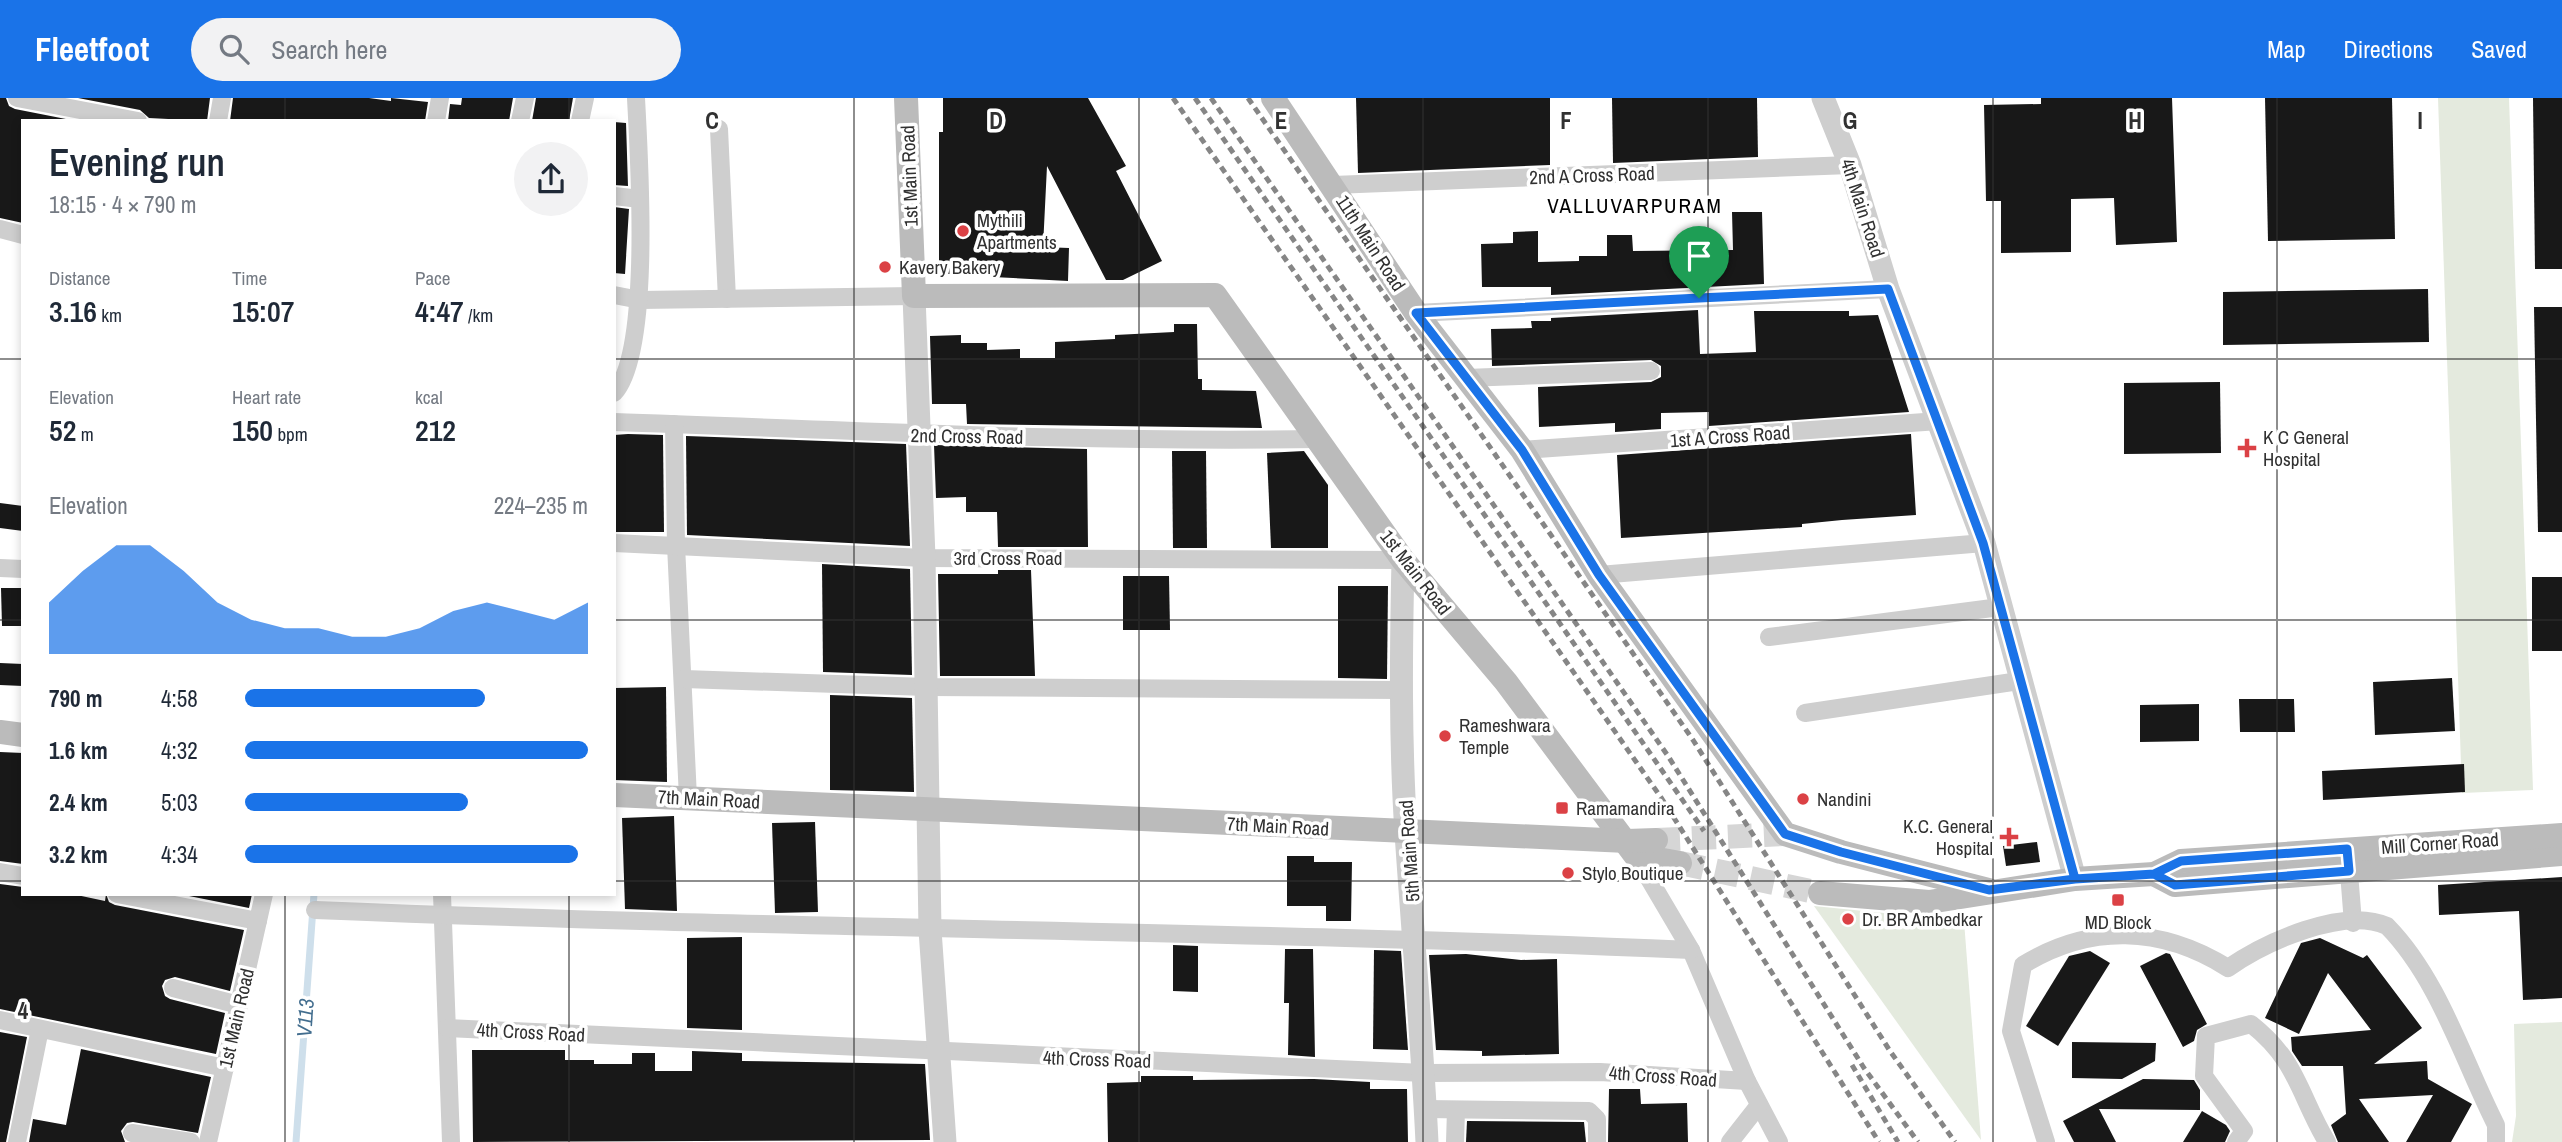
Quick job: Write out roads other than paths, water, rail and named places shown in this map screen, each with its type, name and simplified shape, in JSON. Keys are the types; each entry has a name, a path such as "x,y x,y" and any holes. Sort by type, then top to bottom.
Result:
{"main road":[{"name":"1st Main Road","path":"906,98 914,296 1215,295 1320,439 1403,561 1506,682 1631,848"},
{"name":"11th Main Road","path":"1273,98 1416,313 1522,450 1599,575 1785,834"},
{"path":"0,732 21,735"},
{"name":"7th Main Road","path":"616,795 1406,833 1631,848"},
{"name":"Mill Corner Road","path":"1785,834 1841,852 1989,890"},
{"name":"Mill Corner Road","path":"2348,860 2562,835"},
{"path":"1631,848 1656,840"},
{"path":"1631,848 1680,863"},
{"name":"Mill Corner Road","path":"1819,893 1929,902 1989,890 2075,879 2154,874 2181,861 2562,854"}],"street":[{"path":"17,98 127,119"},
{"path":"218,119 222,98"},
{"path":"436,119 440,98"},
{"path":"520,119 525,98"},
{"path":"580,119 585,98"},
{"path":"616,391 624,383 639,300 640,199 636,98"},
{"name":"4th Main Road","path":"1823,98 1850,165 1888,289 1983,543 2075,879"},
{"path":"719,129 727,299"},
{"name":"2nd A Cross Road","path":"1333,185 1850,165"},
{"path":"616,196 640,199"},
{"path":"0,229 21,234"},
{"path":"1416,313 1888,289"},
{"path":"616,295 639,300 914,296 921,435 930,930 945,1142"},
{"path":"1466,378 1651,371"},
{"name":"1st A Cross Road","path":"1522,450 1939,421"},
{"name":"2nd Cross Road","path":"616,422 921,435 1188,441 1320,439"},
{"path":"674,424 676,545 688,799"},
{"name":"3rd Cross Road","path":"616,542 924,558 1403,561"},
{"path":"1599,575 1983,543"},
{"name":"5th Main Road","path":"1403,561 1401,690 1406,833 1416,938 1427,1142"},
{"path":"0,568 21,569"},
{"path":"1769,637 1967,609 2000,607"},
{"path":"684,679 927,687 1401,690"},
{"path":"1805,713 2020,681"},
{"path":"1631,848 1691,950 1746,1081 1779,1142"},
{"path":"2348,860 2353,923"},
{"path":"0,872 21,876"},
{"path":"127,896 258,921"},
{"name":"1st Main Road","path":"208,1142 264,896"},
{"path":"443,896 451,1142"},
{"path":"315,910 930,930 1416,938 1691,950"},
{"path":"2046,1142 2011,1031 2023,965 2062,945 2084,939 2128,934 2170,940 2200,952 2228,968 2258,949 2290,934 2353,923 2387,926 2426,981 2446,1013 2496,1125 2496,1142"},
{"path":"173,988 239,1005"},
{"path":"0,1020 225,1068"},
{"path":"2236,1142 2244,1131 2204,1076 2206,1036 2251,1024 2276,1044 2297,1079 2327,1142"},
{"name":"4th Cross Road","path":"447,1028 1424,1073 1600,1072 1746,1081"},
{"path":"17,1142 40,1029"},
{"path":"1730,1142 1759,1105"},
{"path":"1425,1110 1589,1111 1597,1119 1597,1142"},
{"path":"1455,1142 1456,1110"},
{"path":"132,1133 191,1142"}],"waterway":[{"name":"V113","path":"296,1142 314,896"}],"tunnel":[{"path":"1656,840 1785,834"},
{"path":"1680,863 1820,893"}],"railway":[{"path":"1173,98 1662,799 1879,1142"},
{"path":"1195,98 1704,831"},
{"path":"1211,98 1668,756 1864,1068 1918,1142"},
{"path":"1248,98 1693,740 1890,1051 1955,1142"},
{"path":"1852,1065 1898,1142"}],"place":[{"name":"Mythili Apartments","path":"963,231"},
{"name":"Kavery Bakery","path":"885,267"},
{"name":"K C General Hospital","path":"2247,448"},
{"name":"Rameshwara Temple","path":"1445,736"},
{"name":"Nandini","path":"1803,799"},
{"name":"Ramamandira","path":"1562,808"},
{"name":"K.C. General Hospital","path":"2009,837"},
{"name":"Stylo Boutique","path":"1568,873"},
{"name":"MD Block","path":"2118,900"},
{"name":"Dr. BR Ambedkar","path":"1848,919"}],"district":[{"name":"VALLUVARPURAM","path":"1635,205"}]}
